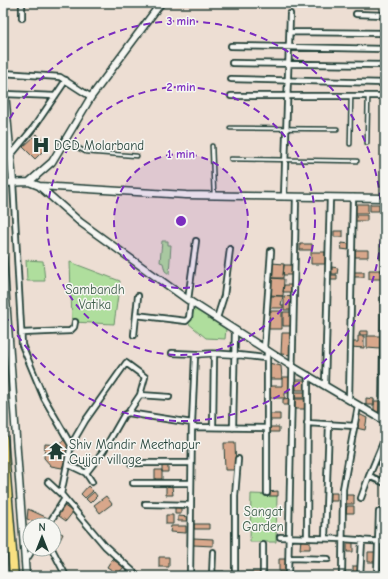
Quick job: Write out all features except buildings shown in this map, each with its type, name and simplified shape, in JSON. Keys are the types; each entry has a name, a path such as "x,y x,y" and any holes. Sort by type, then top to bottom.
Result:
{"highway":[{"path":"3,439 14,576"}],"street":[{"path":"22,3 22,18"},
{"path":"142,3 161,3"},
{"path":"29,182 52,162 91,97 161,3"},
{"path":"284,196 290,14"},
{"path":"356,14 385,15"},
{"path":"290,32 385,33"},
{"path":"231,46 385,49"},
{"path":"232,63 385,65"},
{"path":"71,445 44,398 22,345 13,182 3,72 52,75 66,80 91,97"},
{"path":"11,155 34,127 66,80"},
{"path":"231,80 385,82"},
{"path":"5,94 55,96"},
{"path":"231,96 385,96"},
{"path":"3,182 29,182 39,186 214,195 385,198"},
{"path":"39,186 80,222 190,301 293,367 384,420 385,220"},
{"path":"288,576 296,197"},
{"path":"325,385 330,197"},
{"path":"349,400 353,197"},
{"path":"136,316 186,322 189,318 196,241"},
{"path":"217,318 224,296 230,249"},
{"path":"267,493 266,350 271,252"},
{"path":"3,257 26,576"},
{"path":"134,335 138,296"},
{"path":"21,334 70,331 74,327 75,322"},
{"path":"234,428 235,330"},
{"path":"172,353 235,355 267,358"},
{"path":"190,576 194,359 197,354"},
{"path":"213,427 214,354"},
{"path":"61,494 71,445 126,363 146,377 140,395 128,414 122,418 104,450 86,473"},
{"path":"307,538 308,375"},
{"path":"140,395 169,397"},
{"path":"342,576 343,489 358,406"},
{"path":"128,414 192,425 234,428 267,428"},
{"path":"308,423 355,426"},
{"path":"325,538 329,425"},
{"path":"361,498 385,438"},
{"path":"235,576 235,496 238,459"},
{"path":"131,463 191,463"},
{"path":"67,464 86,473 92,482"},
{"path":"369,476 385,483"},
{"path":"48,482 61,494 64,500 105,546 138,576"},
{"path":"134,483 191,483"},
{"path":"53,517 64,500"},
{"path":"145,504 191,505"},
{"path":"377,576 379,512"},
{"path":"280,538 325,538 385,542"},
{"path":"360,576 362,540"},
{"path":"263,576 264,545"},
{"path":"212,576 213,552"},
{"path":"25,562 28,557"},
{"path":"56,557 66,576"},
{"path":"289,558 328,559"}],"lane":[{"path":"350,144 351,96"},
{"path":"367,143 368,96"},
{"path":"230,128 337,129"},
{"path":"65,141 86,152 137,156"},
{"path":"212,146 214,195"},
{"path":"231,159 357,162"}],"green space":[{"path":"162,241 168,241 168,245 171,245 169,274 165,271 163,263 160,262"},
{"path":"26,260 43,261 45,281 27,281"},
{"name":"Sambandh Vatika","path":"70,262 120,281 114,324 72,322"},
{"path":"191,307 226,329 225,339 206,338 188,323"},
{"name":"Sangat Garden","path":"251,494 277,495 276,542 250,542"}],"place":[{"name":"DGD Molarband","path":"41,145"},
{"name":"Shiv Mandir Meethapur Gujjar village","path":"56,451"}]}
